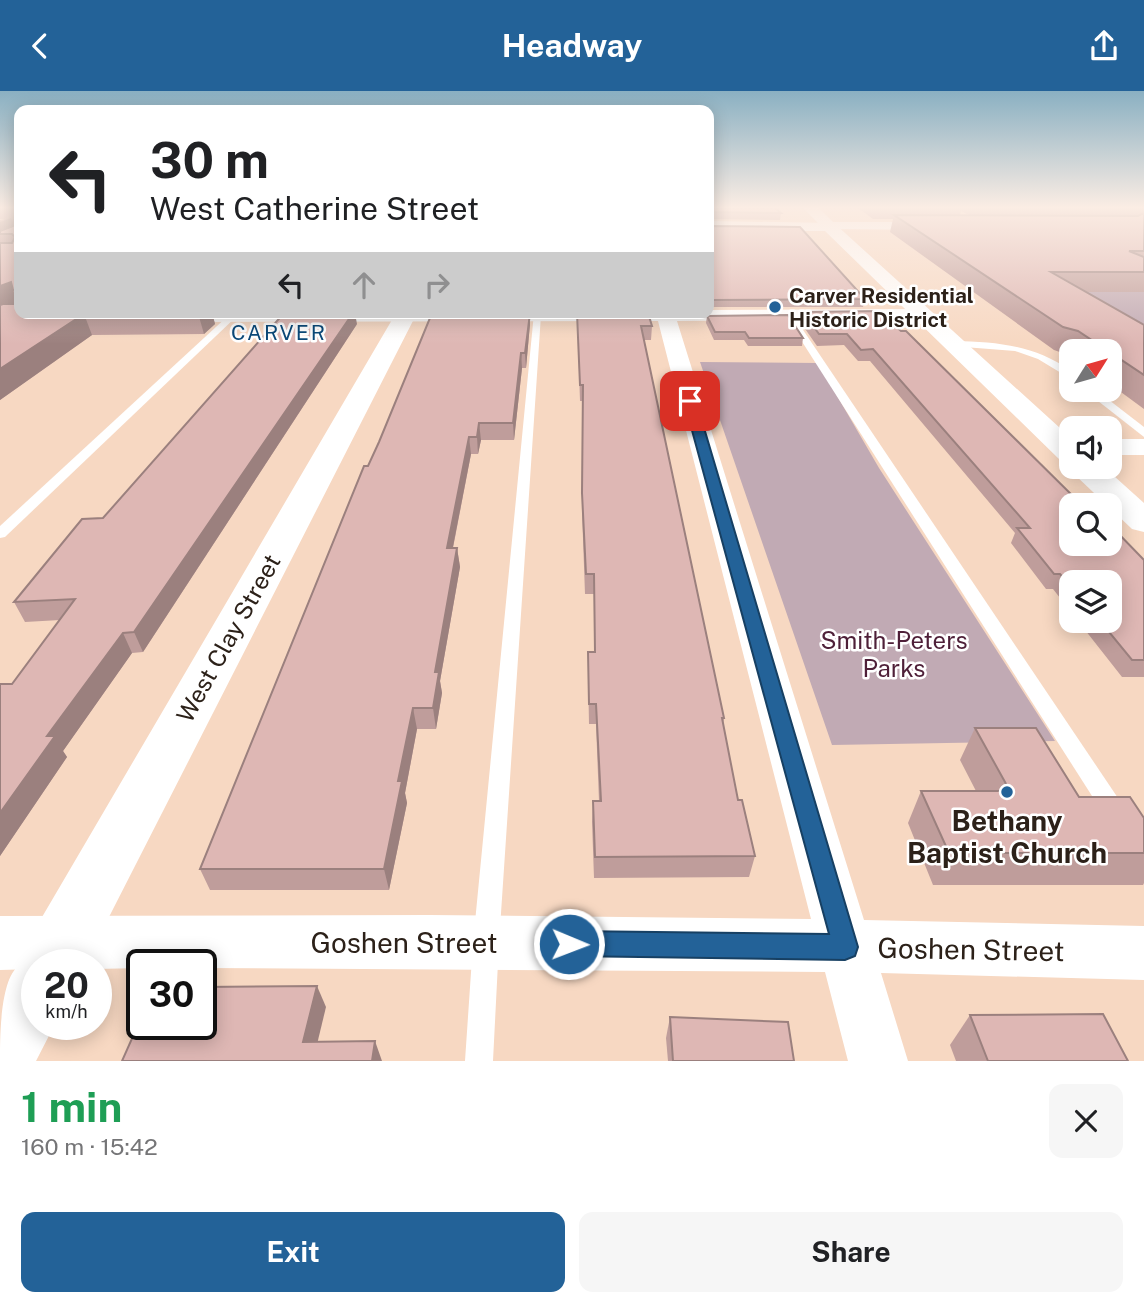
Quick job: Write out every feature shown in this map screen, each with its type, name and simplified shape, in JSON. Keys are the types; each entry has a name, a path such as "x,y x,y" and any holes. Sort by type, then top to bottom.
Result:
{"main road":[{"path":"858,253 1059,441"},
{"name":"West Clay Street","path":"59,949 405,319"},
{"path":"1099,479 1144,523"},
{"name":"West Clay Street","path":"0,1058 21,1019"}],"street":[{"path":"714,314 923,315"},
{"path":"666,319 878,1061"},
{"path":"1122,447 1144,447"},
{"name":"Goshen Street","path":"0,943 21,953"},
{"name":"Goshen Street","path":"112,963 486,943 1144,953"}],"lane":[{"path":"789,315 1129,833"},
{"path":"0,534 230,319"},
{"path":"479,1061 486,943 537,319"},
{"path":"954,344 1018,347 1047,357 1059,366"},
{"path":"1106,403 1144,433"}],"green space":[{"path":"1078,292 1144,292 1144,332"},
{"name":"Smith-Peters Parks","path":"700,362 818,363 879,468 1055,741 832,745"}],"building":[{"path":"0,253 14,253 14,290 11,282 0,286"},
{"path":"714,253 824,253 865,299 714,300"},
{"path":"952,253 1135,253 1144,257 1144,272 1051,272 1144,325 1144,375 1122,360 1122,339 1090,339 1078,331 1063,327"},
{"path":"14,304 14,319 76,319 0,369 0,305"},
{"path":"879,311 901,331 906,331 1070,493 1059,493 1059,556 1122,556 1122,537 1144,560 1144,660 1132,660 1110,633 1122,633 1122,570 1059,570 1059,574 1054,574 1017,528 1030,528 873,349 861,350 847,334 819,334 803,312"},
{"path":"788,315 803,338 749,338 745,332 715,332 708,319 714,319 714,316"},
{"path":"279,319 349,319 134,632 123,633 47,736 55,736 0,813 0,684 12,684 75,599 14,602 82,519 103,518"},
{"path":"430,319 529,319 525,353 521,353 513,423 479,423 477,437 469,437 447,548 457,548 435,672 439,672 433,708 413,708 398,781 402,781 384,869 200,869 364,466 368,466"},
{"path":"577,319 650,319 652,326 641,326 724,718 738,800 742,800 755,856 595,857 593,801 601,801 596,704 589,704 588,652 595,652 594,574 586,574 582,493 583,385 580,385"},
{"path":"975,728 1036,728 1079,797 1130,797 1144,818 1144,853 949,853 921,791 1010,791"},
{"path":"317,986 303,1042 375,1041 372,1061 122,1061 131,1040 217,1040 217,987"},
{"path":"1103,1014 1128,1061 988,1061 970,1015"},
{"path":"670,1017 788,1022 794,1061 673,1061"}],"place":[{"name":"Carver Residential Historic District","path":"775,307"},
{"name":"Bethany Baptist Church","path":"1007,792"}],"district":[{"name":"CARVER","path":"279,332"}],"route":[{"path":"569,944 845,947 690,401"}]}
